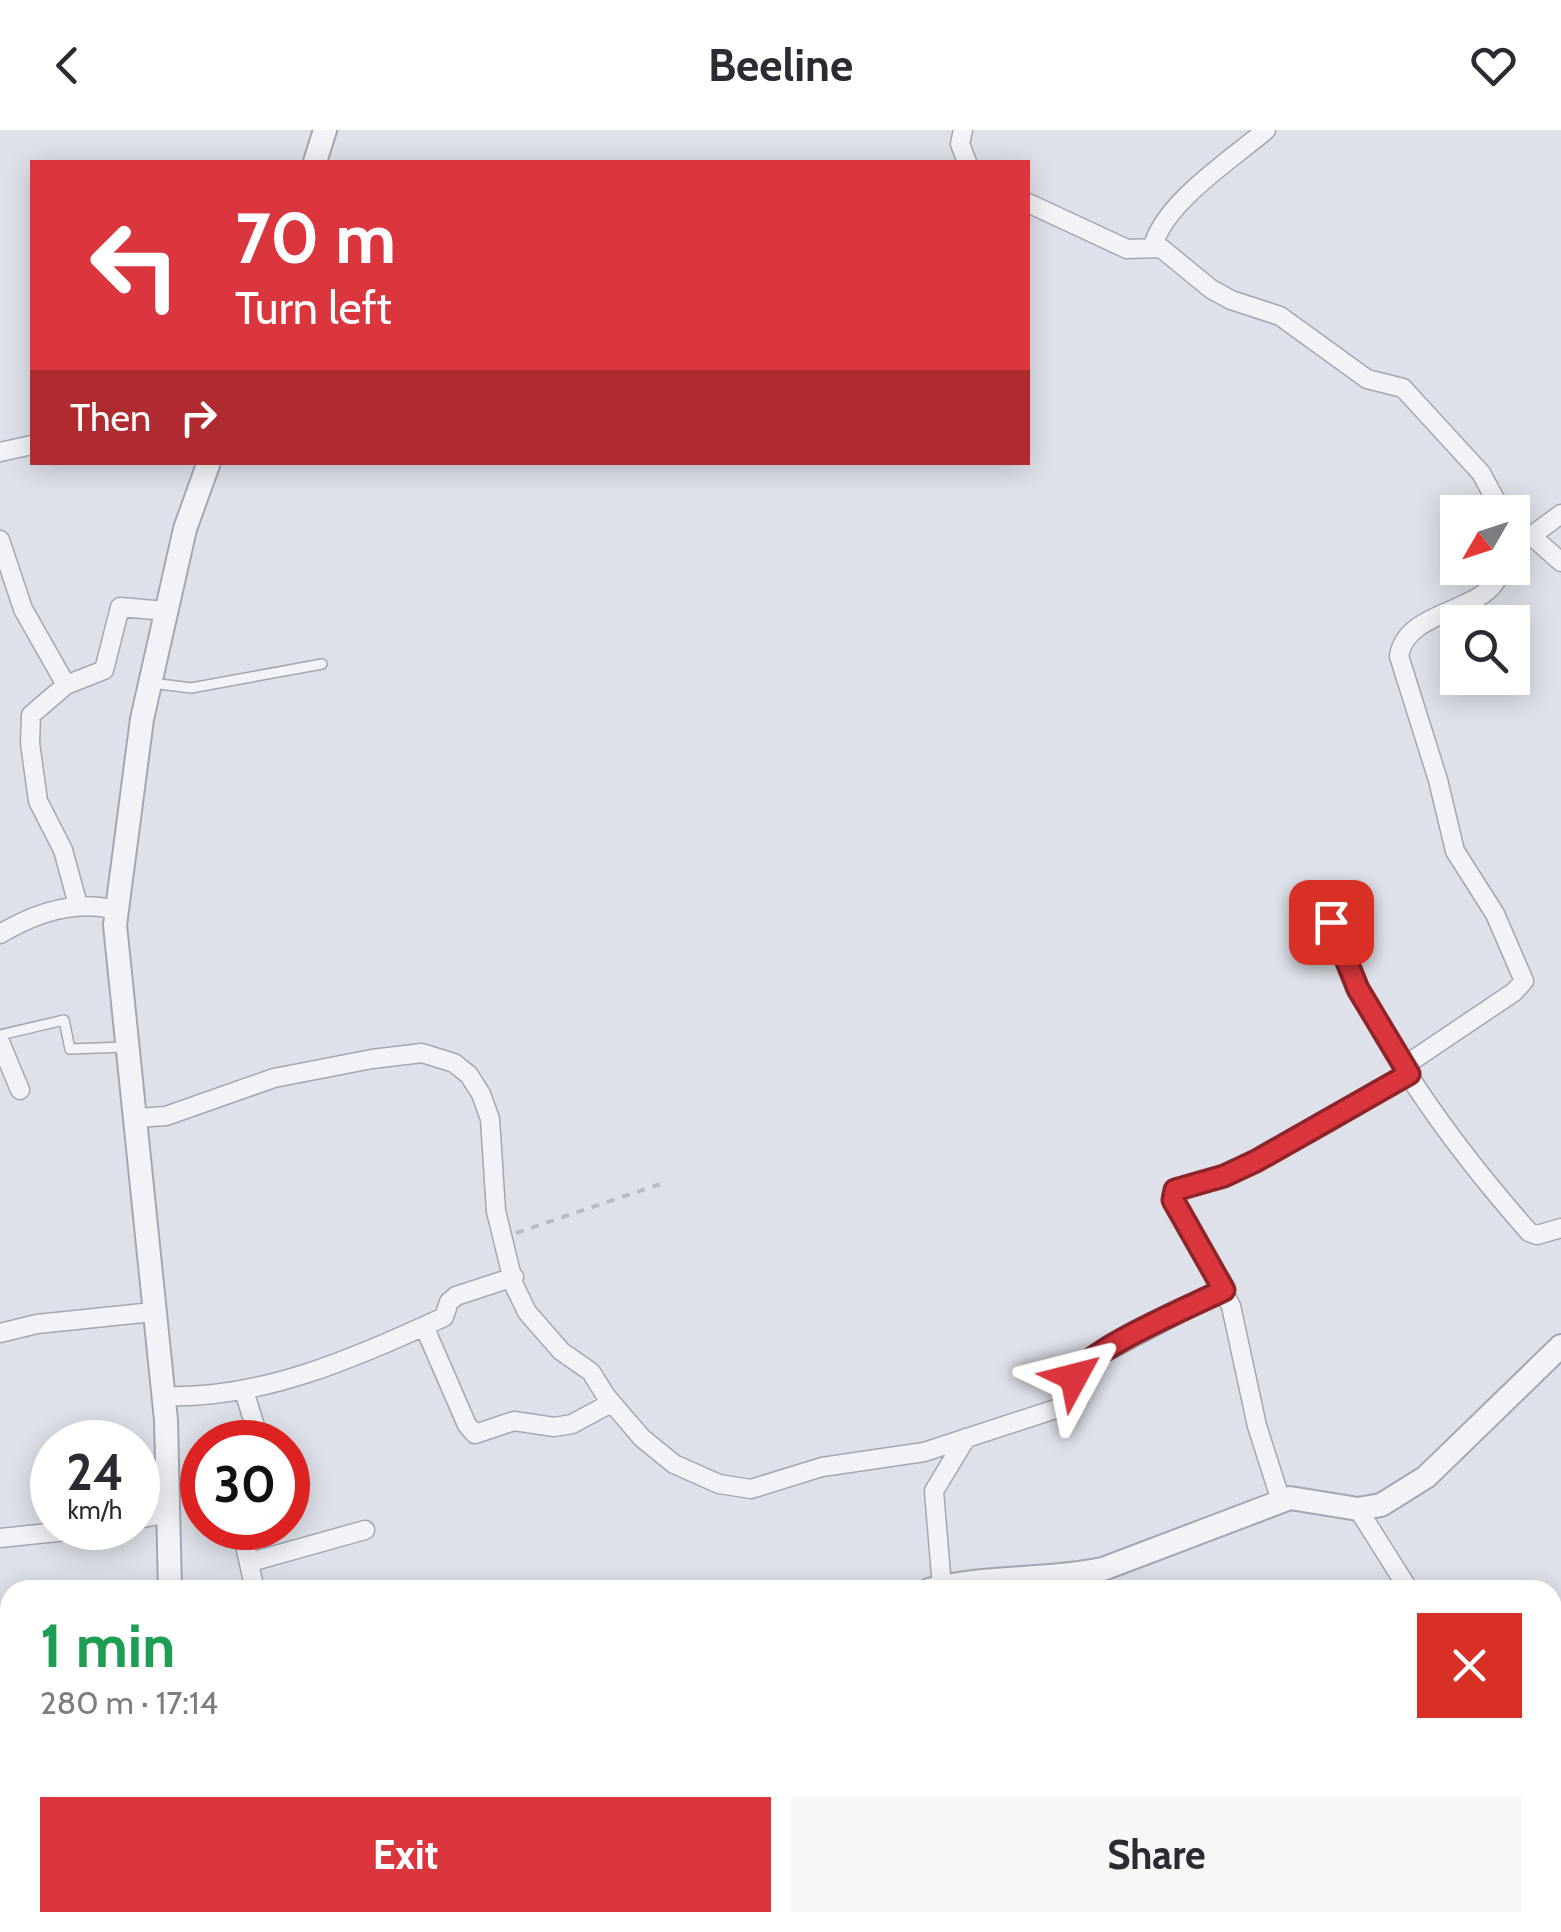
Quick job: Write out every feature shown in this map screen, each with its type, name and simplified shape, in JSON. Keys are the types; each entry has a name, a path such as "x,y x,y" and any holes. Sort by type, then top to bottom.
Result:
{"street":[{"path":"316,160 324,130"},
{"path":"962,130 960,144 966,160"},
{"path":"1153,246 1156,232 1174,209 1266,130"},
{"path":"1030,204 1127,249 1161,248 1231,300 1280,316 1367,380 1403,388 1481,473 1493,495"},
{"path":"0,452 30,445"},
{"path":"93,906 150,682 155,609 208,465"},
{"path":"1561,514 1530,537 1561,562"},
{"path":"0,540 23,609 66,686"},
{"path":"1281,1500 1257,1426 1234,1316 1224,1290 1173,1200 1175,1190 1224,1176 1256,1161 1406,1070 1524,981 1495,914 1455,851 1438,780 1399,656 1400,646 1414,631 1492,585"},
{"path":"155,609 122,606 116,612 107,666 101,673 66,686 34,710 30,743 38,802 93,906 117,964 120,1047 136,1118 152,1312 164,1396 170,1580"},
{"path":"0,934 44,914 93,906"},
{"path":"1331,922 1358,989 1406,1070 1529,1232 1561,1228"},
{"path":"0,1039 20,1090"},
{"path":"136,1118 166,1116 304,1071 406,1053 440,1056 469,1075 490,1119 494,1196 518,1297 561,1351 591,1372 611,1403 642,1438 674,1464 736,1488 767,1485 822,1467 924,1452 1075,1402 1081,1394 1074,1374 1085,1363 1224,1290"},
{"path":"164,1396 244,1390 360,1353 444,1317 456,1296 514,1278"},
{"path":"0,1334 36,1324 152,1312"},
{"path":"424,1326 467,1426 475,1434 514,1421 554,1427 572,1424 611,1403"},
{"path":"1093,1580 1281,1500 1301,1498 1358,1508 1381,1506 1426,1477 1561,1346"},
{"path":"244,1390 253,1420"},
{"path":"935,1580 934,1490 966,1438"},
{"path":"1358,1508 1404,1580"},
{"path":"160,1515 169,1513"},
{"path":"251,1562 365,1530"},
{"path":"0,1538 30,1535"},
{"path":"247,1550 254,1580"},
{"path":"982,1580 1068,1580"}],"lane":[{"path":"150,682 190,688 322,664"},
{"path":"0,1039 66,1020 68,1047 120,1047"}],"path":[{"path":"505,1237 663,1183"}],"route":[{"path":"1074,1377 1085,1363 1126,1338 1224,1290 1173,1200 1175,1190 1224,1176 1256,1161 1409,1074 1358,989 1331,922"}]}
